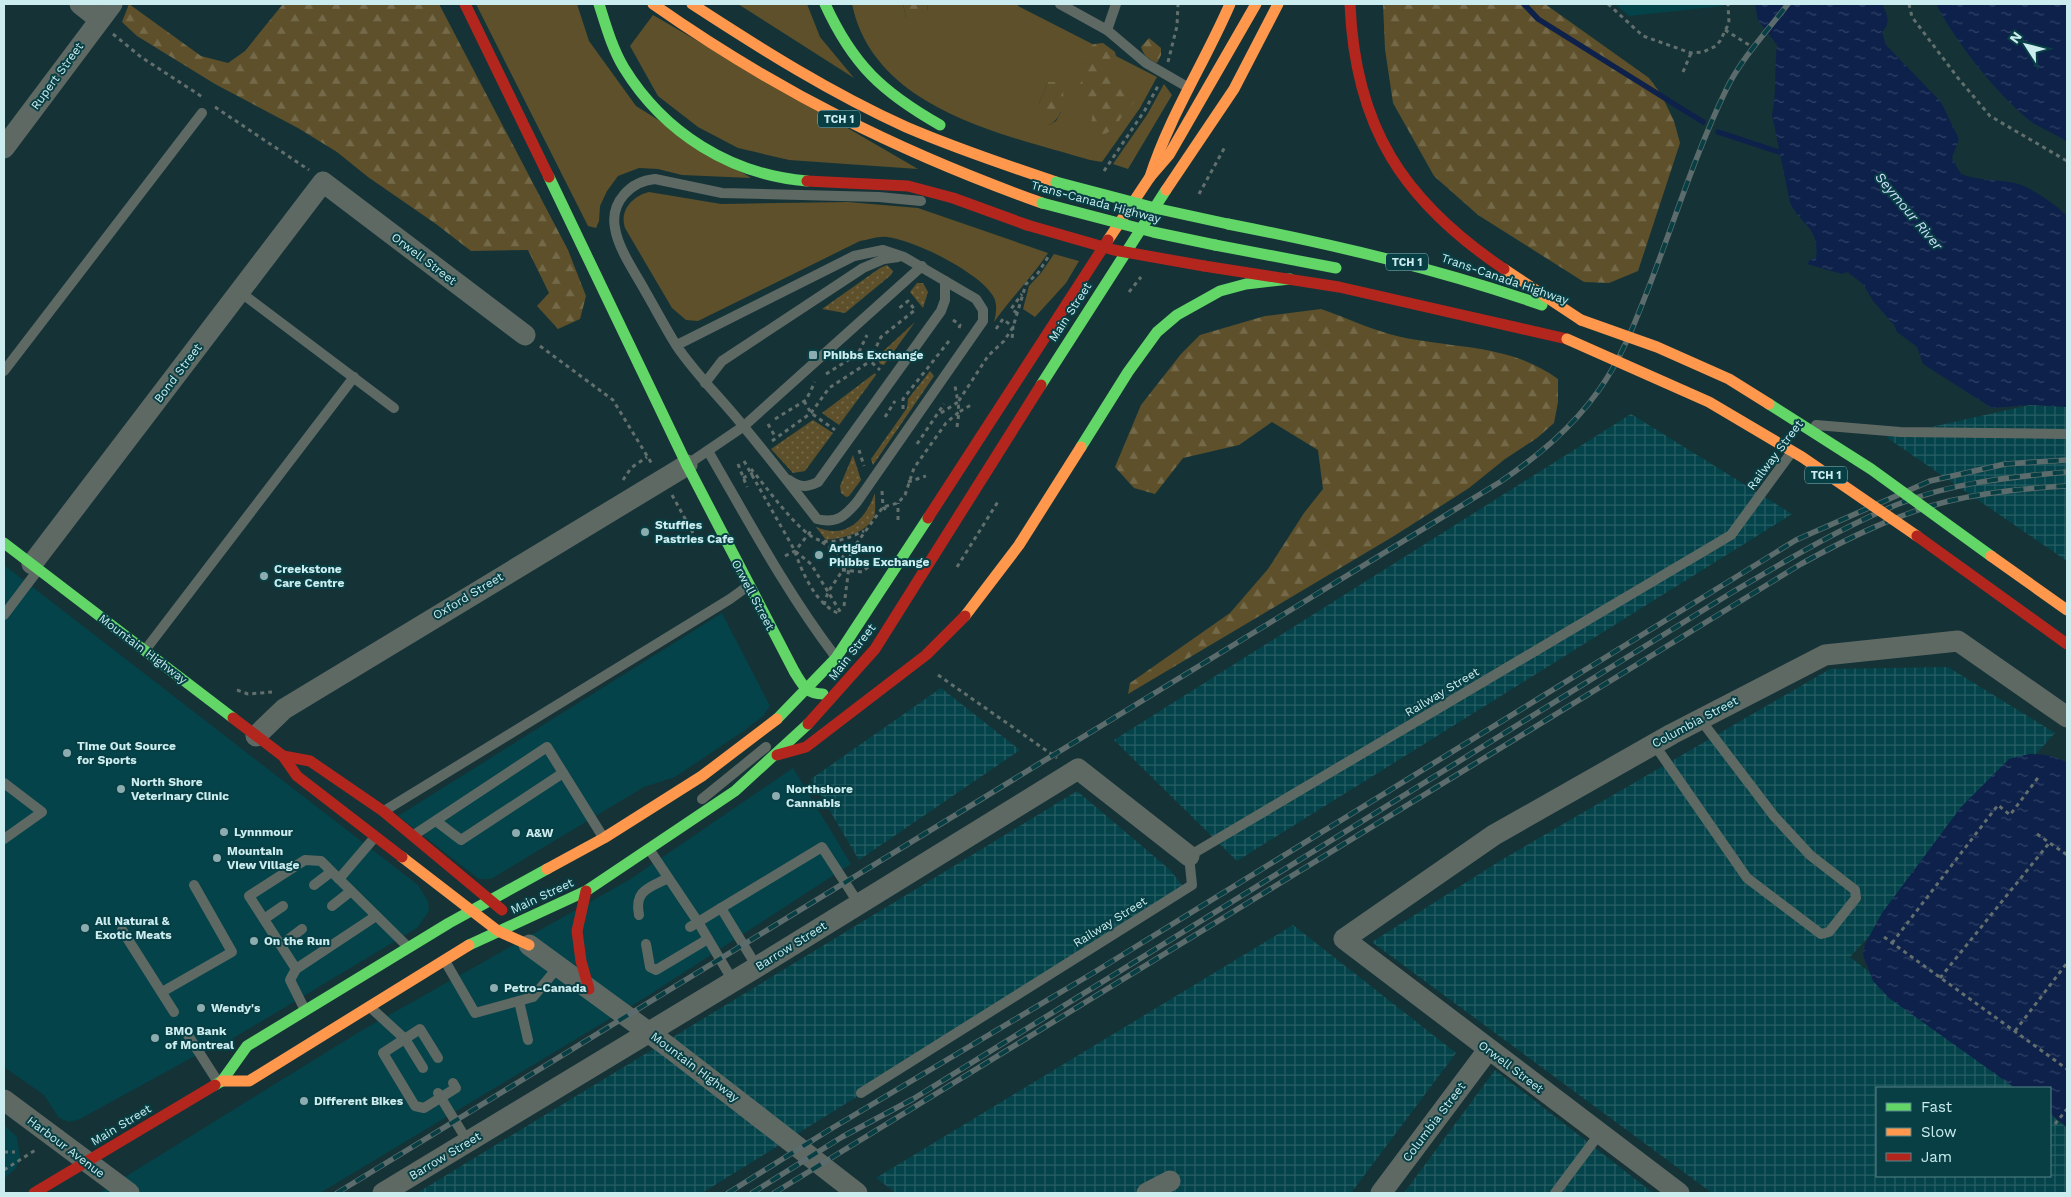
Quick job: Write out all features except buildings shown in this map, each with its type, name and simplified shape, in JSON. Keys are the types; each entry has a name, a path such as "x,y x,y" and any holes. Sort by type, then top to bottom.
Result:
{"main road":[{"name":"Orwell Street","path":"464,4 630,342 647,384 748,586 806,690"},
{"path":"599,4 603,23 624,68 644,99 664,120 709,152 740,166 783,178 812,181 882,183 931,191 1028,225 1114,250 1202,271 1290,279 1339,286 1567,339"},
{"name":"Trans-Canada Highway","path":"652,4 721,50 818,109 929,161 1042,203 1153,232 1351,271"},
{"name":"Trans-Canada Highway","path":"692,4 776,58 883,116 946,143 1056,182 1159,209 1374,253 1428,268 1581,320"},
{"path":"825,4 834,27 862,68 896,98 949,130"},
{"path":"1150,177 1159,149 1191,89 1230,4"},
{"name":"Main Street","path":"34,1193 220,1082 247,1046 472,910 604,838 745,746 769,727 836,658 1018,376 1150,177 1179,139 1256,4"},
{"name":"Main Street","path":"220,1082 248,1081 470,944 586,891 735,791 777,755 821,712 875,648 911,594 1104,284 1234,89 1278,4"},
{"path":"1350,4 1352,40 1362,93 1383,144 1412,190 1456,234 1581,320"},
{"path":"967,138 1056,182"},
{"path":"777,755 806,747 926,654 973,608 1008,562 1128,372 1158,332 1197,302 1220,291 1253,283 1290,279"},
{"name":"TCH 1","path":"1482,308 1567,339 1708,402 1772,439 1850,491 2067,644"},
{"name":"TCH 1","path":"1581,320 1658,347 1729,379 1871,469 2067,610"},
{"name":"Mountain Highway","path":"4,543 283,756 296,776 498,931 529,945"},
{"path":"806,690 814,694 828,686 841,688"},
{"name":"Mountain Highway","path":"283,756 310,761 383,812 519,923 529,945"},
{"path":"586,891 577,931 580,961 589,989"}],"street":[{"path":"80,4 106,11"},
{"name":"Rupert Street","path":"4,148 106,11"},
{"name":"Bond Street","path":"35,567 323,182"},
{"name":"Orwell Street","path":"323,182 525,335"},
{"name":"Oxford Street","path":"256,736 284,708 687,464"},
{"name":"Columbia Street","path":"1344,939 1494,835 1654,744 1824,655 1958,641 2067,717"},
{"path":"1078,769 1189,856"},
{"name":"Barrow Street","path":"383,1193 733,981 758,968 1078,769"},
{"name":"Orwell Street","path":"1344,939 1679,1193"},
{"name":"Mountain Highway","path":"529,945 649,1032 857,1193"},
{"name":"Columbia Street","path":"1381,1193 1488,1050"},
{"name":"Harbour Avenue","path":"4,1100 130,1193"},
{"path":"1147,1193 1170,1187"}],"lane":[{"path":"1060,4 1106,30 1146,63 1191,89"},
{"path":"1106,30 1116,4"},
{"path":"4,371 202,113"},
{"path":"676,345 854,256 883,250 922,266 976,299 983,310 984,321 857,502 842,518 824,521 817,519 744,426 705,383 676,345 639,279 615,228 614,213 618,204 632,186 644,180 655,179 722,193 879,197 921,201 930,204"},
{"path":"705,383 722,361 863,268 884,259 904,257"},
{"path":"687,464 744,426 922,266"},
{"path":"1202,271 1253,283"},
{"path":"784,477 797,486 808,487 818,482 941,311 944,300 945,280"},
{"path":"240,292 394,408"},
{"path":"145,650 354,378"},
{"name":"Railway Street","path":"861,1093 1192,885 1189,856 1731,535 1811,425 1900,432 2067,434"},
{"path":"674,832 689,810 780,736 800,716 828,686 837,669 836,658 821,638 778,570 708,451"},
{"path":"4,615 35,567"},
{"path":"383,812 704,616 748,586"},
{"path":"1654,744 1747,878 1821,934 1829,932 1856,898 1855,890 1810,855 1774,816 1700,719"},
{"path":"414,836 547,747 604,838"},
{"path":"436,821 461,840 563,772"},
{"path":"4,783 42,812 4,839"},
{"path":"314,885 335,876 376,836"},
{"path":"694,924 822,847 859,904"},
{"path":"649,849 668,878 686,913 708,939 733,981"},
{"path":"296,969 249,896 305,860 320,861 409,948"},
{"path":"639,915 637,903 640,895 646,889 668,878"},
{"path":"162,992 232,952 194,885"},
{"path":"332,906 351,891"},
{"path":"264,919 283,906"},
{"path":"721,908 758,968"},
{"path":"305,1011 290,980 296,969 376,916"},
{"path":"281,945 302,929"},
{"path":"122,930 174,1012"},
{"path":"646,944 650,967 656,970 708,939"},
{"path":"444,960 474,1013 533,997 559,966"},
{"path":"519,1001 528,1040"},
{"path":"370,1006 405,1039 422,1068"},
{"path":"438,1058 420,1029 382,1053 415,1106 424,1108 439,1095 456,1088 453,1083"},
{"path":"186,1032 220,1082"},
{"path":"439,1095 468,1142"},
{"path":"1555,1193 1600,1133"}],"path":[{"path":"1104,172 1145,110 1165,74 1178,26 1178,4"},
{"path":"1608,4 1642,36 1691,53 1703,52 1716,46 1729,23 1728,4"},
{"path":"1908,4 1912,16 1958,78 1990,116 2067,161"},
{"path":"1725,30 1754,48"},
{"path":"1683,72 1691,53"},
{"path":"940,414 958,402 988,356 1004,341 1013,327 1026,284 1038,273 1055,245"},
{"path":"1018,313 1011,309 1025,289"},
{"path":"767,445 811,413 830,388 869,362 882,336 915,310 908,301 895,312"},
{"path":"954,319 960,325 958,329"},
{"path":"776,438 767,424 804,401 817,379 860,352 868,333"},
{"path":"525,335 613,400 652,465"},
{"path":"898,416 904,408 903,399 953,337"},
{"path":"860,352 880,370"},
{"path":"949,380 955,385 959,412 957,426 952,434"},
{"path":"804,401 811,413 835,430"},
{"path":"843,617 847,571 851,551 883,507 898,503 905,495 914,468 946,423 959,412"},
{"path":"856,446 866,473"},
{"path":"864,464 870,456"},
{"path":"731,468 749,458"},
{"path":"744,461 807,534 821,541 849,561"},
{"path":"738,464 742,478 762,467"},
{"path":"908,482 926,477 931,468"},
{"path":"753,473 795,551 802,572 824,605 843,617"},
{"path":"882,485 883,507 888,512"},
{"path":"893,528 898,503"},
{"path":"821,541 851,537 866,529"},
{"path":"795,551 807,534"},
{"path":"795,551 811,564 843,617"},
{"path":"842,570 862,572 873,559"},
{"path":"824,605 828,592 849,561"},
{"path":"931,670 1052,756 1078,769"},
{"path":"232,688 248,694 259,695 277,690"},
{"path":"1892,943 1998,805 2010,815 2040,775"},
{"path":"2037,834 2067,855"},
{"path":"1940,978 2050,842"},
{"path":"1884,937 2066,1067"},
{"path":"2014,1031 2067,962"},
{"path":"2055,1124 2067,1109"},
{"path":"4,1152 15,1152"},
{"path":"4,1170 18,1161"}],"shaded area":[{"path":"1615,4 1723,4 1723,6 1629,16"},
{"path":"2030,405 2067,407 2067,561 1886,437"},
{"path":"1631,414 1792,514 1237,861 1114,740"},
{"name":"Mountain View Village","path":"4,565 418,885 428,901 429,911 417,928 227,1042 193,1057 80,1119 69,1122 59,1118 44,1095 4,1067"},
{"path":"722,613 770,706 763,716 745,730 675,777 644,787 491,879 479,879 398,816"},
{"path":"1948,667 2055,733 1850,957 2016,1087 1876,1087 1876,1177 2051,1177 2051,1115 2067,1128 2067,1193 1712,1193 1372,942 1503,859 1830,669"},
{"path":"941,688 1020,750 859,860 811,779"},
{"path":"793,768 851,864 646,997 320,1193 99,1193 359,1032 629,880"},
{"path":"1077,791 1169,869 1187,891 702,1193 417,1193"},
{"path":"1293,925 1456,1053 1351,1193 896,1193 876,1178"},
{"path":"1495,1070 1653,1193 1404,1193"},
{"path":"4,1125 17,1137 20,1157 16,1168 4,1179"}],"green space":[{"path":"129,4 201,56 228,63 245,51 283,4 439,4 568,250 586,296 580,319 558,329 537,306 549,293 528,250 471,251 436,224 368,177 337,152 298,128 215,84 137,36 122,22"},
{"path":"476,4 577,4 589,41 636,106 751,178 682,175 658,169 639,168 618,176 607,191 600,206 599,221 596,228 588,226"},
{"path":"738,4 807,4 820,37 854,78"},
{"path":"852,4 903,4 906,18 928,11 927,4 1018,4 1018,6 1157,77 1140,108 1102,162 1019,139 982,127 946,112 914,93 886,69 865,40","holes":["1048,82 1061,112 1056,121 1049,125 1039,103"]},
{"path":"903,4 927,4 928,11 921,22 912,25 906,18"},
{"path":"1383,4 1545,4 1649,78 1661,94 1674,121 1680,143 1638,271 1609,283 1584,282 1478,215 1434,176 1393,103 1385,49"},
{"path":"653,15 918,169 789,160 738,148 698,127 658,96 630,46"},
{"path":"1149,38 1161,48 1161,55 1157,63 1147,57 1141,47"},
{"path":"1103,43 1115,52 1117,60 1113,66 1122,81 1138,97 1123,115 1116,128 1103,135 1091,125 1093,112 1079,86 1088,69 1081,54 1094,44"},
{"path":"1048,82 1057,82 1063,88 1062,109 1054,122 1049,125 1041,119 1039,103"},
{"path":"1164,84 1172,95 1128,169 1113,164 1147,115"},
{"path":"649,192 721,204 848,202 918,208 1048,253 994,322 995,299 986,287 974,277 929,251 899,239 887,237 860,241 698,321 686,320 672,308 625,228 624,215 629,205 633,200"},
{"path":"1054,254 1079,261 1066,283 1035,317 1023,309 1029,286"},
{"path":"887,265 893,271 891,275 845,313 822,309 880,268"},
{"path":"917,283 923,283 928,292 923,308 910,292"},
{"path":"1321,309 1401,337 1502,353 1540,368 1558,379 1558,402 1554,423 1537,438 1505,459 1469,488 1394,536 1128,694 1130,683 1230,613 1268,569 1304,513 1323,489 1318,450 1272,422 1239,445 1183,458 1155,494 1134,488 1115,467 1141,405 1181,354 1200,335 1265,316"},
{"path":"915,322 884,365 880,364 877,357"},
{"path":"930,371 934,376 873,465 871,459 907,408 908,399"},
{"path":"875,373 876,375 839,425 822,413"},
{"path":"813,420 833,433 805,471 793,473 771,449"},
{"path":"853,455 861,480 849,496 846,497 841,493 840,486"},
{"path":"875,493 874,517 870,523 859,531 826,540 816,527 836,531 853,525 866,512"}],"water":[{"name":"Seymour River","path":"1755,4 1882,4 1888,18 1887,25 1882,32 1886,45 1941,102 1959,139 1952,158 1961,174 1974,178 2021,185 2057,207 2067,216 2067,407 2030,405 1992,408 1923,364 1917,347 1897,332 1894,325 1873,301 1863,284 1847,272 1842,274 1807,264 1810,260 1816,258 1815,240 1809,228 1790,203 1772,115 1777,45 1758,20"},
{"path":"1936,4 2067,4 2067,142 2029,120 2011,104 1976,64 1954,34"},
{"path":"2029,754 2039,754 2058,758 2067,763 2067,1127 2051,1114 2051,1087 2014,1087 1889,998 1873,981 1863,955 1865,944 1882,913 1961,807 2009,759"}],"waterway":[{"path":"1524,4 1538,19 1703,122"},
{"path":"1718,132 1779,152"}],"railway":[{"path":"337,1193 1500,482 1528,462 1566,429 1589,404 1615,365 1639,311 1695,161 1726,90 1747,56 1788,4"},
{"path":"728,1193 829,1130 1093,973 1796,540 1930,481 2005,464 2067,460"},
{"path":"752,1193 842,1137 913,1099 1731,593 1812,546 1874,514 1916,497 1980,482 2067,472"},
{"path":"774,1193 1801,564 1873,528 1930,506 1993,493 2067,486"}],"traffic: fast":[{"path":"599,4 613,45 624,68 640,91 679,131 702,147 726,160 752,170 779,177 807,181"},
{"path":"825,4 847,44 871,75 902,101 940,125"},
{"path":"549,177 687,465"},
{"path":"1056,182 1159,209 1228,224"},
{"path":"1041,385 1166,190"},
{"path":"1042,203 1153,232 1215,245"},
{"path":"1228,224 1308,240 1426,269 1542,305"},
{"path":"1215,245 1336,268"},
{"path":"1081,447 1128,372 1157,332 1177,315 1220,291 1246,284 1290,279"},
{"path":"1769,404 1871,469 1991,556"},
{"path":"687,465 794,671 808,690 817,694 823,694"},
{"path":"777,719 836,658 928,518"},
{"path":"4,543 233,718"},
{"path":"469,945 586,891 735,791 808,724"},
{"path":"215,1085 222,1081 247,1046 449,923 547,869"}],"traffic: slow":[{"path":"653,4 746,65 840,117 938,163 1042,203"},
{"path":"692,4 797,70 878,114 943,142 1056,182"},
{"path":"1150,177 1177,111 1230,4"},
{"path":"1108,240 1150,177 1169,155 1256,4"},
{"path":"1166,190 1234,89 1278,4"},
{"path":"1504,269 1581,320"},
{"path":"1581,320 1657,347 1729,379 1769,404"},
{"path":"1567,339 1709,402 1802,457 1917,536"},
{"path":"965,616 1019,545 1081,447"},
{"path":"1991,556 2067,610"},
{"path":"547,869 604,838 702,776 777,719"},
{"path":"402,857 498,931 529,945"},
{"path":"222,1081 249,1081 469,945"}],"traffic: jam":[{"path":"465,4 549,177"},
{"path":"1350,4 1354,48 1362,88 1374,124 1391,157 1412,188 1438,216 1469,243 1504,269"},
{"path":"807,181 908,186 953,198 1027,225"},
{"path":"1027,225 1114,250 1204,266"},
{"path":"928,518 1108,240"},
{"path":"1204,266 1339,287 1567,339"},
{"path":"808,724 875,649 1041,385"},
{"path":"1917,536 2067,644"},
{"path":"777,755 806,747 926,655 965,616"},
{"path":"233,718 283,756 297,776 402,857"},
{"path":"283,756 310,761 383,811 502,910"},
{"path":"586,891 577,931 581,961 589,989"},
{"path":"34,1193 215,1085"}],"place":[{"name":"Phibbs Exchange","path":"813,355"},
{"name":"Stuffies Pastries Cafe","path":"645,532"},
{"name":"Artigiano Phibbs Exchange","path":"819,555"},
{"name":"Creekstone Care Centre","path":"264,576"},
{"name":"Time Out Source for Sports","path":"67,753"},
{"name":"North Shore Veterinary Clinic","path":"121,789"},
{"name":"Northshore Cannabis","path":"776,796"},
{"name":"Lynnmour","path":"224,832"},
{"name":"A&W","path":"516,833"},
{"name":"Mountain View Village","path":"217,858"},
{"name":"All Natural & Exotic Meats","path":"85,928"},
{"name":"On the Run","path":"254,941"},
{"name":"Petro-Canada","path":"494,988"},
{"name":"Wendy's","path":"201,1008"},
{"name":"BMO Bank of Montreal","path":"155,1038"},
{"name":"Different Bikes","path":"304,1101"}]}
